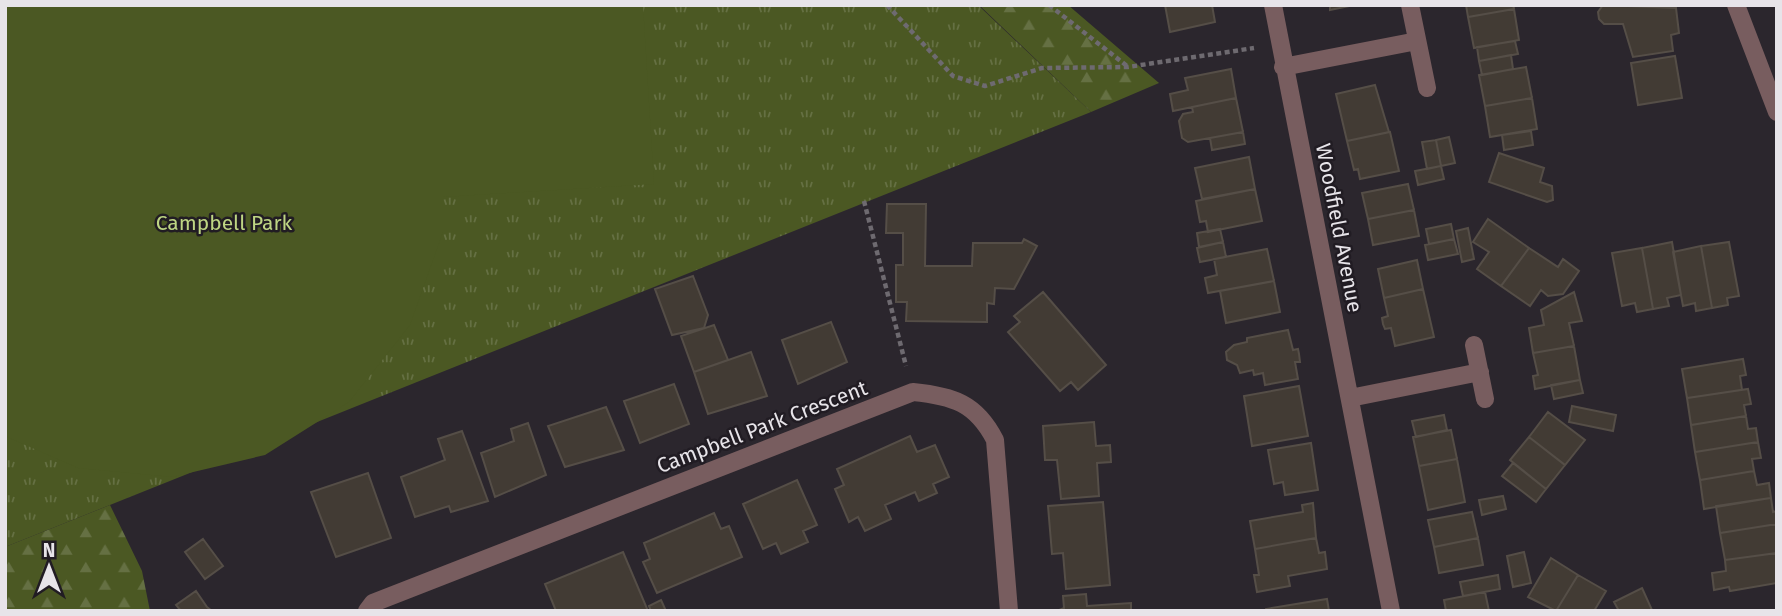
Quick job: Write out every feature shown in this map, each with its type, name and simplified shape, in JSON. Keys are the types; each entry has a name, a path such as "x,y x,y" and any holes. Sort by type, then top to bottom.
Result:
{"street":[{"name":"Woodfield Avenue","path":"1273,5 1391,611"},
{"path":"1410,5 1427,88"},
{"path":"1736,5 1777,112"},
{"path":"1283,66 1417,41"},
{"path":"1474,345 1485,399"},
{"path":"1350,398 1480,372"},
{"path":"913,392 941,395 965,405 984,418 995,440 1009,611"},
{"name":"Campbell Park Crescent","path":"370,607 913,392"}],"path":[{"path":"887,5 953,76 985,86 1042,68 1128,66 1279,44"},
{"path":"1049,5 1128,66"},
{"path":"864,201 913,392"}],"green space":[{"name":"Campbell Park","path":"5,5 978,5 1091,112 5,547"},
{"name":"Campbell Park","path":"5,5 643,5 654,184 443,197 443,232 410,325 349,402 265,455 172,477 78,468 5,436"},
{"path":"979,5 1068,5 1159,83 1091,112"},
{"path":"110,505 142,571 150,611 5,611 5,547"}],"building":[{"path":"1165,5 1212,5 1215,22 1170,32"},
{"path":"1330,5 1354,5 1330,10"},
{"path":"1466,5 1513,5 1514,9 1468,17"},
{"path":"1603,5 1676,8 1679,33 1671,35 1673,51 1633,57 1623,24 1604,24 1599,19 1598,12"},
{"path":"1514,9 1519,40 1474,48 1468,17"},
{"path":"1515,41 1518,54 1479,61 1477,47"},
{"path":"1511,55 1513,69 1482,75 1479,61"},
{"path":"1675,56 1682,98 1638,105 1631,63"},
{"path":"1526,67 1532,98 1485,106 1479,75"},
{"path":"1231,69 1236,98 1173,111 1170,94 1188,90 1185,78"},
{"path":"1375,85 1389,132 1347,141 1336,94"},
{"path":"1236,98 1243,132 1188,142 1182,138 1179,121 1183,114 1193,112 1192,107"},
{"path":"1532,98 1537,129 1490,137 1485,106"},
{"path":"1531,131 1533,145 1504,150 1502,135"},
{"path":"1243,132 1245,144 1212,150 1210,138"},
{"path":"1390,132 1399,171 1360,179 1358,169 1354,170 1347,141"},
{"path":"1449,137 1455,163 1441,166 1436,140"},
{"path":"1436,140 1441,166 1427,169 1422,142"},
{"path":"1499,153 1544,168 1540,182 1552,186 1553,200 1547,202 1489,182"},
{"path":"1249,157 1255,189 1202,199 1195,168"},
{"path":"1441,166 1444,179 1418,185 1415,171"},
{"path":"1408,184 1414,210 1368,219 1362,193"},
{"path":"1255,189 1262,221 1208,232 1206,221 1200,222 1196,201"},
{"path":"887,204 926,204 925,266 972,266 973,243 1022,243 1024,239 1037,246 1014,289 995,288 994,304 987,303 987,322 906,321 907,302 896,302 896,265 903,265 903,233 886,233"},
{"path":"1414,210 1419,236 1373,245 1368,219"},
{"path":"1488,219 1529,248 1501,286 1477,269 1489,252 1473,242"},
{"path":"1451,224 1454,239 1429,244 1426,229"},
{"path":"1468,228 1474,259 1462,262 1456,231"},
{"path":"1220,229 1223,242 1199,247 1197,233"},
{"path":"1454,239 1458,254 1428,260 1425,245"},
{"path":"1223,242 1226,257 1200,262 1197,248"},
{"path":"1672,242 1681,295 1667,298 1669,306 1653,309 1642,248"},
{"path":"1729,242 1739,296 1727,298 1728,305 1712,308 1701,246"},
{"path":"1701,246 1712,308 1696,311 1695,303 1683,306 1673,252"},
{"path":"1529,248 1558,267 1563,259 1579,271 1563,294 1548,296 1541,290 1530,306 1501,286"},
{"path":"1642,248 1653,309 1637,312 1635,303 1622,306 1612,253"},
{"path":"1267,249 1274,281 1208,293 1205,278 1217,275 1214,259"},
{"path":"1417,260 1423,289 1384,298 1378,269"},
{"path":"693,276 708,315 704,328 672,335 655,289"},
{"path":"1274,281 1280,312 1226,323 1220,291"},
{"path":"1423,289 1434,337 1395,346 1391,328 1385,329 1383,324 1382,318 1388,316 1384,298"},
{"path":"1043,292 1106,365 1078,390 1071,382 1060,391 1008,332 1020,322 1014,316"},
{"path":"1574,292 1582,321 1569,323 1574,346 1533,353 1529,328 1544,325 1541,310"},
{"path":"831,322 847,362 798,384 782,340"},
{"path":"714,325 728,360 694,372 681,336"},
{"path":"1288,330 1293,350 1298,349 1300,362 1295,362 1298,379 1265,385 1263,373 1254,375 1253,370 1240,373 1237,365 1227,360 1226,352 1234,345 1247,342 1247,338"},
{"path":"1574,346 1580,380 1535,389 1533,376 1538,375 1533,353"},
{"path":"751,352 767,396 708,414 694,372"},
{"path":"1743,359 1746,375 1740,376 1742,390 1687,398 1682,369"},
{"path":"1580,380 1583,393 1554,399 1551,385"},
{"path":"674,384 689,424 640,443 624,401"},
{"path":"1299,386 1308,436 1252,446 1244,396"},
{"path":"1748,389 1751,404 1744,405 1746,416 1691,425 1687,398"},
{"path":"1572,406 1616,415 1613,431 1569,422"},
{"path":"606,407 624,450 565,467 548,426"},
{"path":"1548,412 1585,440 1565,465 1529,437"},
{"path":"1444,415 1447,430 1416,437 1412,421"},
{"path":"1746,416 1748,429 1756,428 1758,442 1695,452 1691,425"},
{"path":"1094,422 1096,446 1110,445 1111,462 1097,463 1099,496 1061,499 1057,460 1045,460 1043,426"},
{"path":"528,423 546,475 495,497 481,453 514,441 511,429"},
{"path":"1451,430 1457,459 1419,466 1413,437"},
{"path":"462,431 488,501 451,512 449,506 415,517 401,477 445,460 438,439"},
{"path":"910,436 917,452 935,445 949,477 933,484 937,493 919,501 915,492 885,505 891,519 865,531 858,517 849,522 835,489 844,485 837,469"},
{"path":"1529,437 1565,465 1546,489 1510,460"},
{"path":"1758,442 1761,458 1752,459 1754,471 1700,480 1695,452"},
{"path":"1311,443 1318,490 1285,495 1283,482 1274,484 1268,450"},
{"path":"1457,459 1465,502 1428,510 1419,466"},
{"path":"1513,463 1546,489 1536,502 1502,476"},
{"path":"1754,471 1757,485 1769,483 1771,498 1704,509 1700,480"},
{"path":"368,473 391,538 336,557 311,492"},
{"path":"797,480 817,525 803,531 808,542 781,554 776,543 763,549 743,504"},
{"path":"1503,496 1506,509 1482,515 1479,500"},
{"path":"1771,498 1773,512 1777,511 1777,524 1720,533 1716,506"},
{"path":"1103,502 1110,585 1066,589 1063,553 1052,554 1048,506"},
{"path":"1313,503 1316,538 1255,549 1250,521 1303,512 1302,505"},
{"path":"1472,512 1478,538 1434,547 1428,520"},
{"path":"714,513 721,529 729,526 742,557 657,593 643,562 650,559 644,543"},
{"path":"1777,524 1777,553 1725,560 1720,533"},
{"path":"1316,538 1319,553 1325,552 1327,569 1288,576 1290,586 1257,592 1254,575 1259,575 1255,549"},
{"path":"1478,538 1483,565 1439,573 1434,547"},
{"path":"203,539 223,566 205,579 185,552"},
{"path":"623,552 648,611 556,611 545,584"},
{"path":"1524,552 1531,583 1513,587 1507,556"},
{"path":"1777,553 1777,583 1730,591 1729,587 1714,590 1712,573 1726,571 1725,560"},
{"path":"1551,558 1578,575 1556,611 1528,597"},
{"path":"1498,575 1500,589 1463,596 1460,582"},
{"path":"1578,575 1606,591 1594,611 1556,611"},
{"path":"1642,588 1652,610 1619,611 1614,602"},
{"path":"196,591 212,611 181,611 176,605"},
{"path":"1485,592 1489,611 1446,611 1444,600"},
{"path":"1086,594 1087,606 1131,603 1131,611 1057,611 1064,608 1063,596"},
{"path":"1327,599 1329,611 1266,611 1266,609"},
{"path":"661,600 666,611 651,611 649,606"}]}
